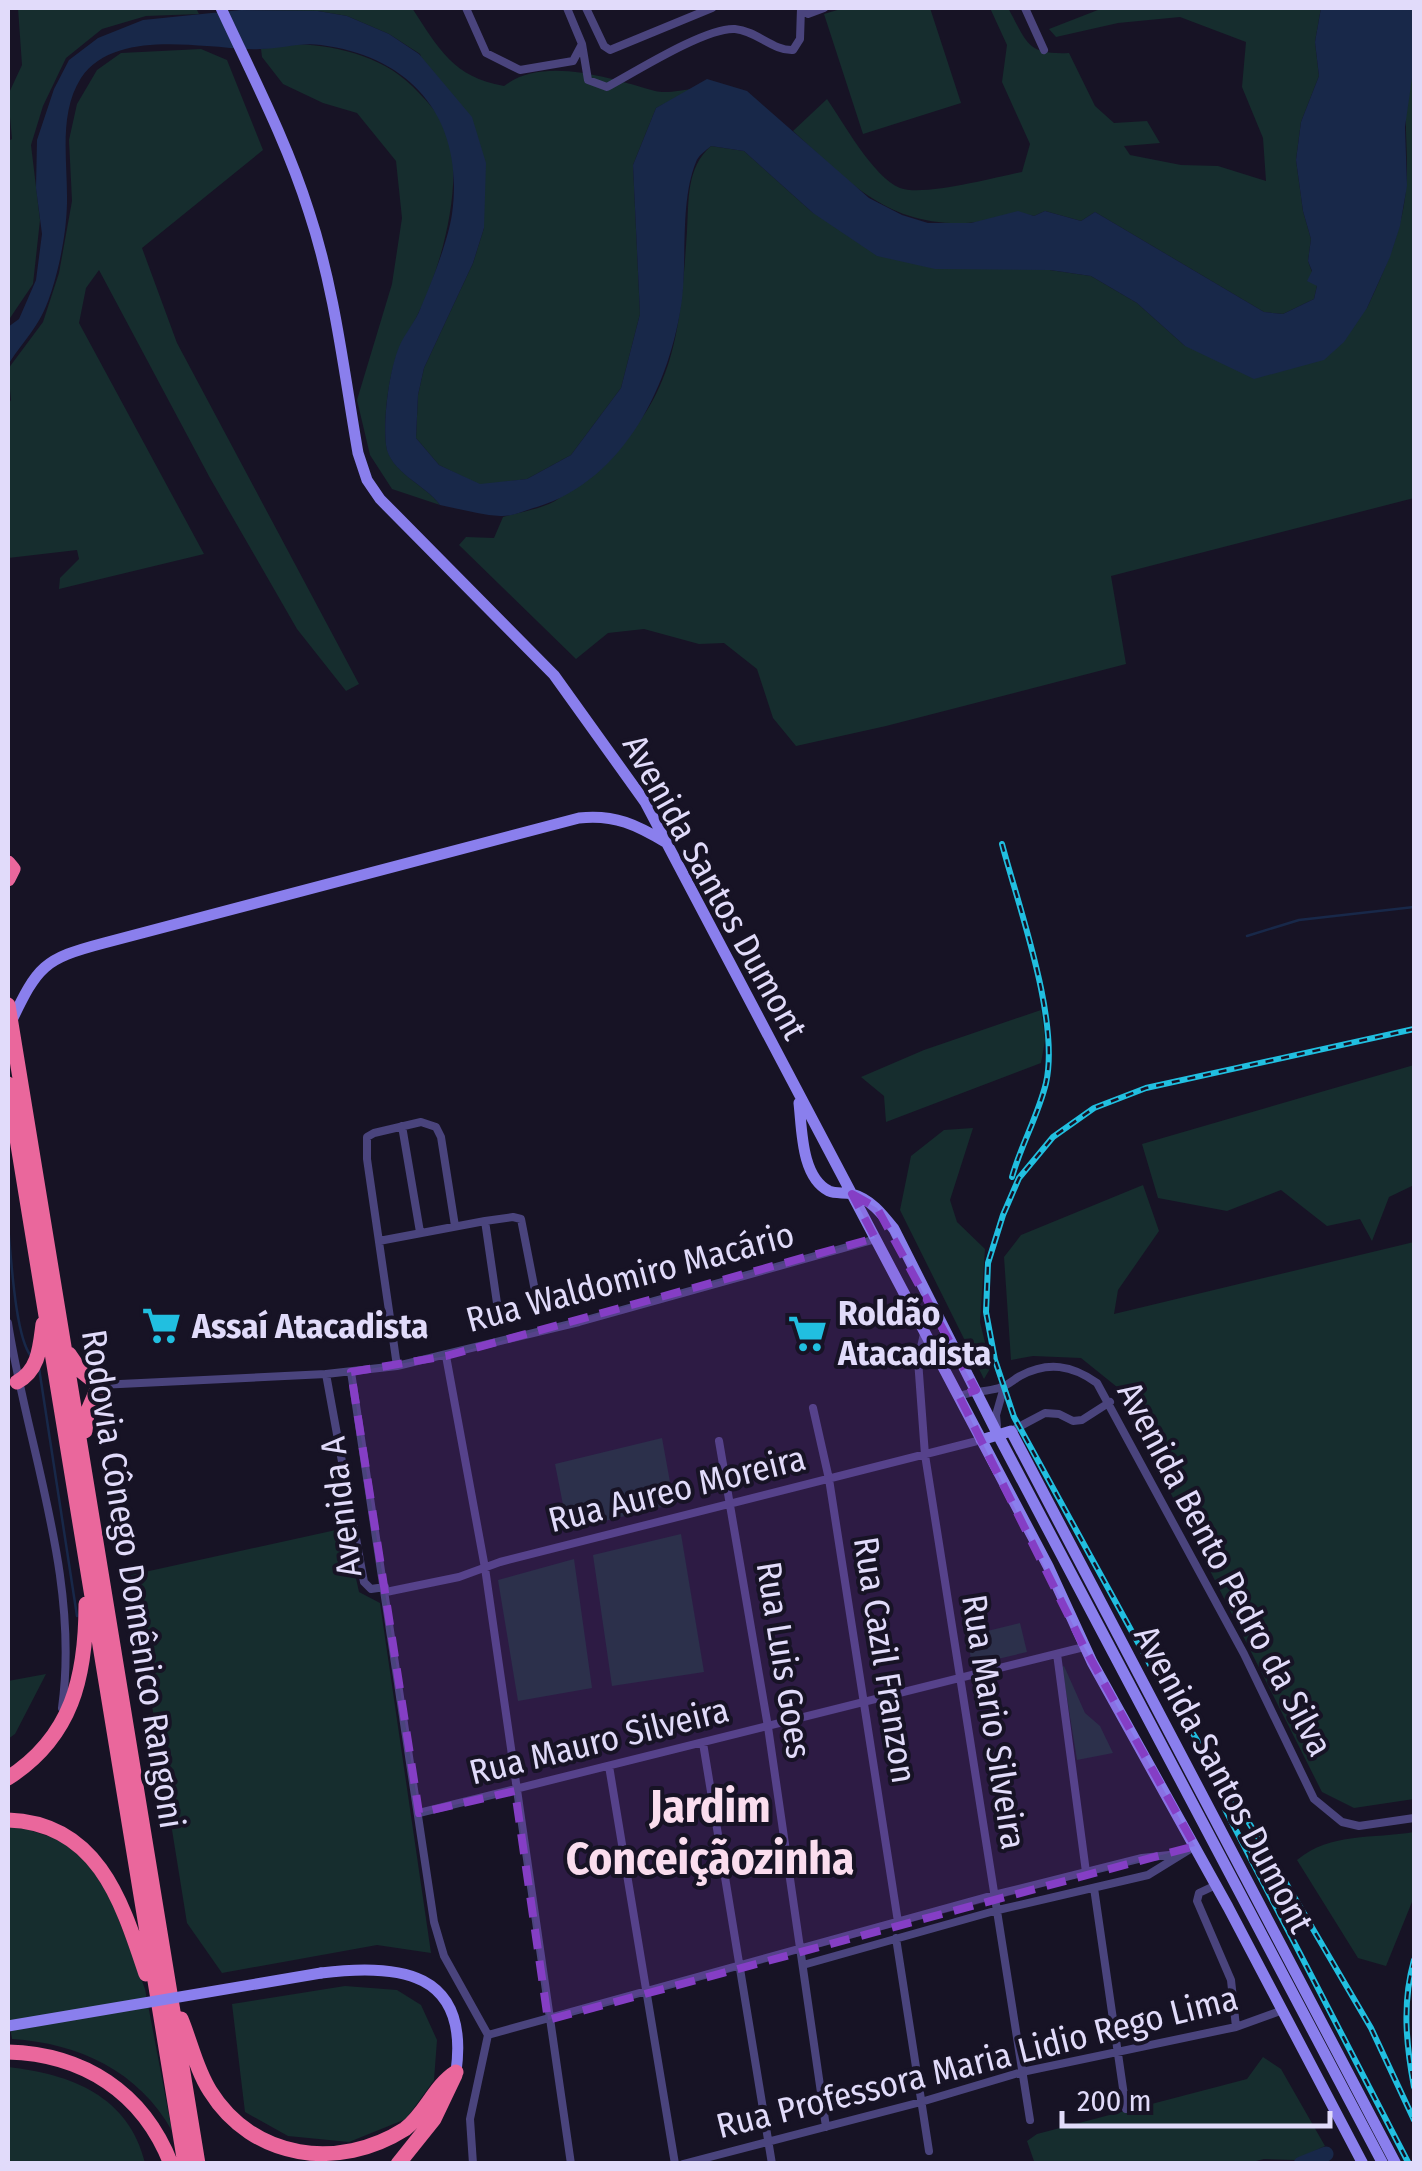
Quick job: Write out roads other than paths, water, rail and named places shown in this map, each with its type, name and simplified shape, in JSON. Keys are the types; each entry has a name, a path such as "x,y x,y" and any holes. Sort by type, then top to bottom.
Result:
{"highway":[{"path":"8,864 13,869 8,879"},
{"name":"Rodovia Cônego Domênico Rangoni","path":"8,1004 83,1456 186,2164"},
{"name":"Rodovia Cônego Domênico Rangoni","path":"8,1084 166,2015 198,2164"},
{"path":"17,1382 28,1374 38,1358 45,1310"},
{"path":"64,1346 80,1370 99,1386 87,1413 83,1456"},
{"path":"8,1778 33,1760 60,1728 78,1687 84,1662 88,1565"},
{"path":"8,1820 20,1820 62,1834 80,1846 108,1877 166,2015 180,2018 201,2076 224,2111 263,2142 291,2153 345,2156 380,2144 415,2121 446,2078 456,2072"},
{"path":"8,2052 65,2059 111,2082 142,2112 171,2164"},
{"path":"398,2164 440,2110 456,2072"}],"main road":[{"name":"Avenida Santos Dumont","path":"221,8 310,212 328,280 358,453 367,480 392,511 554,676 615,756 667,843 1048,1566 1084,1647 1195,1846 1363,2164"},
{"path":"10,1022 38,971 58,957 91,946 579,818 603,816 629,821 667,843"},
{"path":"798,1094 804,1149 817,1180 832,1192 852,1194 877,1208 894,1229 976,1390 1004,1433 981,1440"},
{"name":"Avenida Santos Dumont","path":"1004,1433 1383,2164"},
{"name":"Avenida Santos Dumont","path":"1004,1433 1396,2164"},
{"path":"8,2026 321,1973 383,1968 408,1972 443,2000 454,2023 459,2047 456,2072"}],"street":[{"path":"466,8 480,45 494,60 520,70 574,61 582,44"},
{"path":"566,8 582,44 588,80 606,87 720,30 748,32 789,51 800,39 802,8"},
{"path":"587,8 604,46 615,49 712,8"},
{"path":"802,8 808,14 824,8"},
{"path":"1026,8 1044,50"},
{"path":"396,1366 367,1159 368,1138 422,1122 436,1127 441,1137 455,1226"},
{"path":"402,1126 420,1232"},
{"path":"379,1241 485,1221 520,1219 536,1296"},
{"path":"485,1221 498,1310"},
{"name":"Rua Waldomiro Macário","path":"99,1386 326,1374 396,1366 446,1356 876,1239"},
{"path":"8,1324 17,1382 35,1442 65,1612 68,1665 60,1728"},
{"name":"Rua Mario Silveira","path":"925,1332 918,1360 925,1455 1030,2120"},
{"path":"446,1356 485,1568 570,2164"},
{"name":"Avenida Bento Pedro da Silva","path":"959,1396 1004,1387 1032,1370 1053,1366 1067,1368 1097,1383 1244,1654 1314,1799 1342,1822 1359,1826 1414,1818"},
{"name":"Avenida A","path":"326,1374 364,1582 371,1588 386,1589 351,1372"},
{"path":"1004,1387 996,1415 1004,1433 1046,1413 1082,1420 1110,1402"},
{"name":"Rua Cazil Franzon","path":"813,1408 828,1479 898,1922"},
{"name":"Rua Luis Goes","path":"720,1440 768,1727 826,2126"},
{"name":"Rua Aureo Moreira","path":"386,1589 459,1578 485,1568 981,1440"},
{"path":"341,1453 364,1450"},
{"path":"351,1507 372,1503"},
{"path":"386,1589 437,1938 488,2036 470,2119 473,2164"},
{"name":"Rua Mauro Silveira","path":"419,1814 1084,1647"},
{"path":"1057,1654 1086,1872"},
{"path":"703,1743 772,2164"},
{"path":"609,1766 675,2164"},
{"path":"802,1965 998,1910 1148,1875 1195,1846"},
{"path":"488,2036 994,1895 1142,1858 1178,1854"},
{"path":"1216,1885 1198,1893 1197,1901 1230,1980 1236,2027"},
{"path":"1094,1888 1126,2109"},
{"path":"896,1938 928,2150"},
{"name":"Rua Professora Maria Lidio Rego Lima","path":"683,2164 1022,2072 1236,2027 1283,2010"}],"water":[{"path":"1321,8 1414,8 1414,64 1405,127 1407,186 1400,226 1367,308 1344,342 1324,360 1254,379 1185,346 1137,303 1091,276 1050,270 935,269 877,256 813,213 744,151 711,146 697,160 691,177 682,299 667,363 654,395 619,451 568,494 519,513 493,515 440,505 394,463 385,434 395,357 430,285 452,214 454,180 441,122 406,79 382,63 354,52 313,44 254,49 174,44 122,50 92,65 81,78 68,111 66,220 57,272 43,312 8,365 8,327 19,319 36,280 42,234 36,188 37,140 54,89 69,60 98,38 143,20 241,10 318,11 347,16 389,34 419,54 472,117 486,163 484,228 473,263 424,368 416,438 439,465 480,484 527,479 571,455 621,388 640,314 633,165 656,108 707,79 747,91 869,198 902,215 928,223 971,223 1018,211 1034,216 1045,211 1081,221 1095,212 1264,312 1283,314 1314,299 1317,286 1307,281 1312,271 1308,261 1311,239 1296,160 1301,122 1319,76 1315,42"}],"waterway":[{"path":"1247,936 1299,920 1414,907"},
{"path":"8,1226 17,1314 31,1356"},
{"path":"39,1368 77,1616"},
{"path":"1301,2164 1326,2154"}],"railway":[{"path":"1002,844 1036,964 1049,1058 1043,1095 1012,1177"},
{"path":"1414,1029 1146,1088 1094,1108 1053,1137 1019,1178 988,1263 986,1312 995,1360 1014,1417 1153,1670 1276,1866 1371,2028 1414,2120"},
{"path":"1225,1809 1409,2164"},
{"path":"1414,1960 1406,2024 1414,2087"}],"place":[{"name":"Assaí Atacadista","path":"162,1326"},
{"name":"Roldão Atacadista","path":"808,1333"}],"district":[{"name":"Jardim Conceiçãozinha","path":"710,1833"}]}
